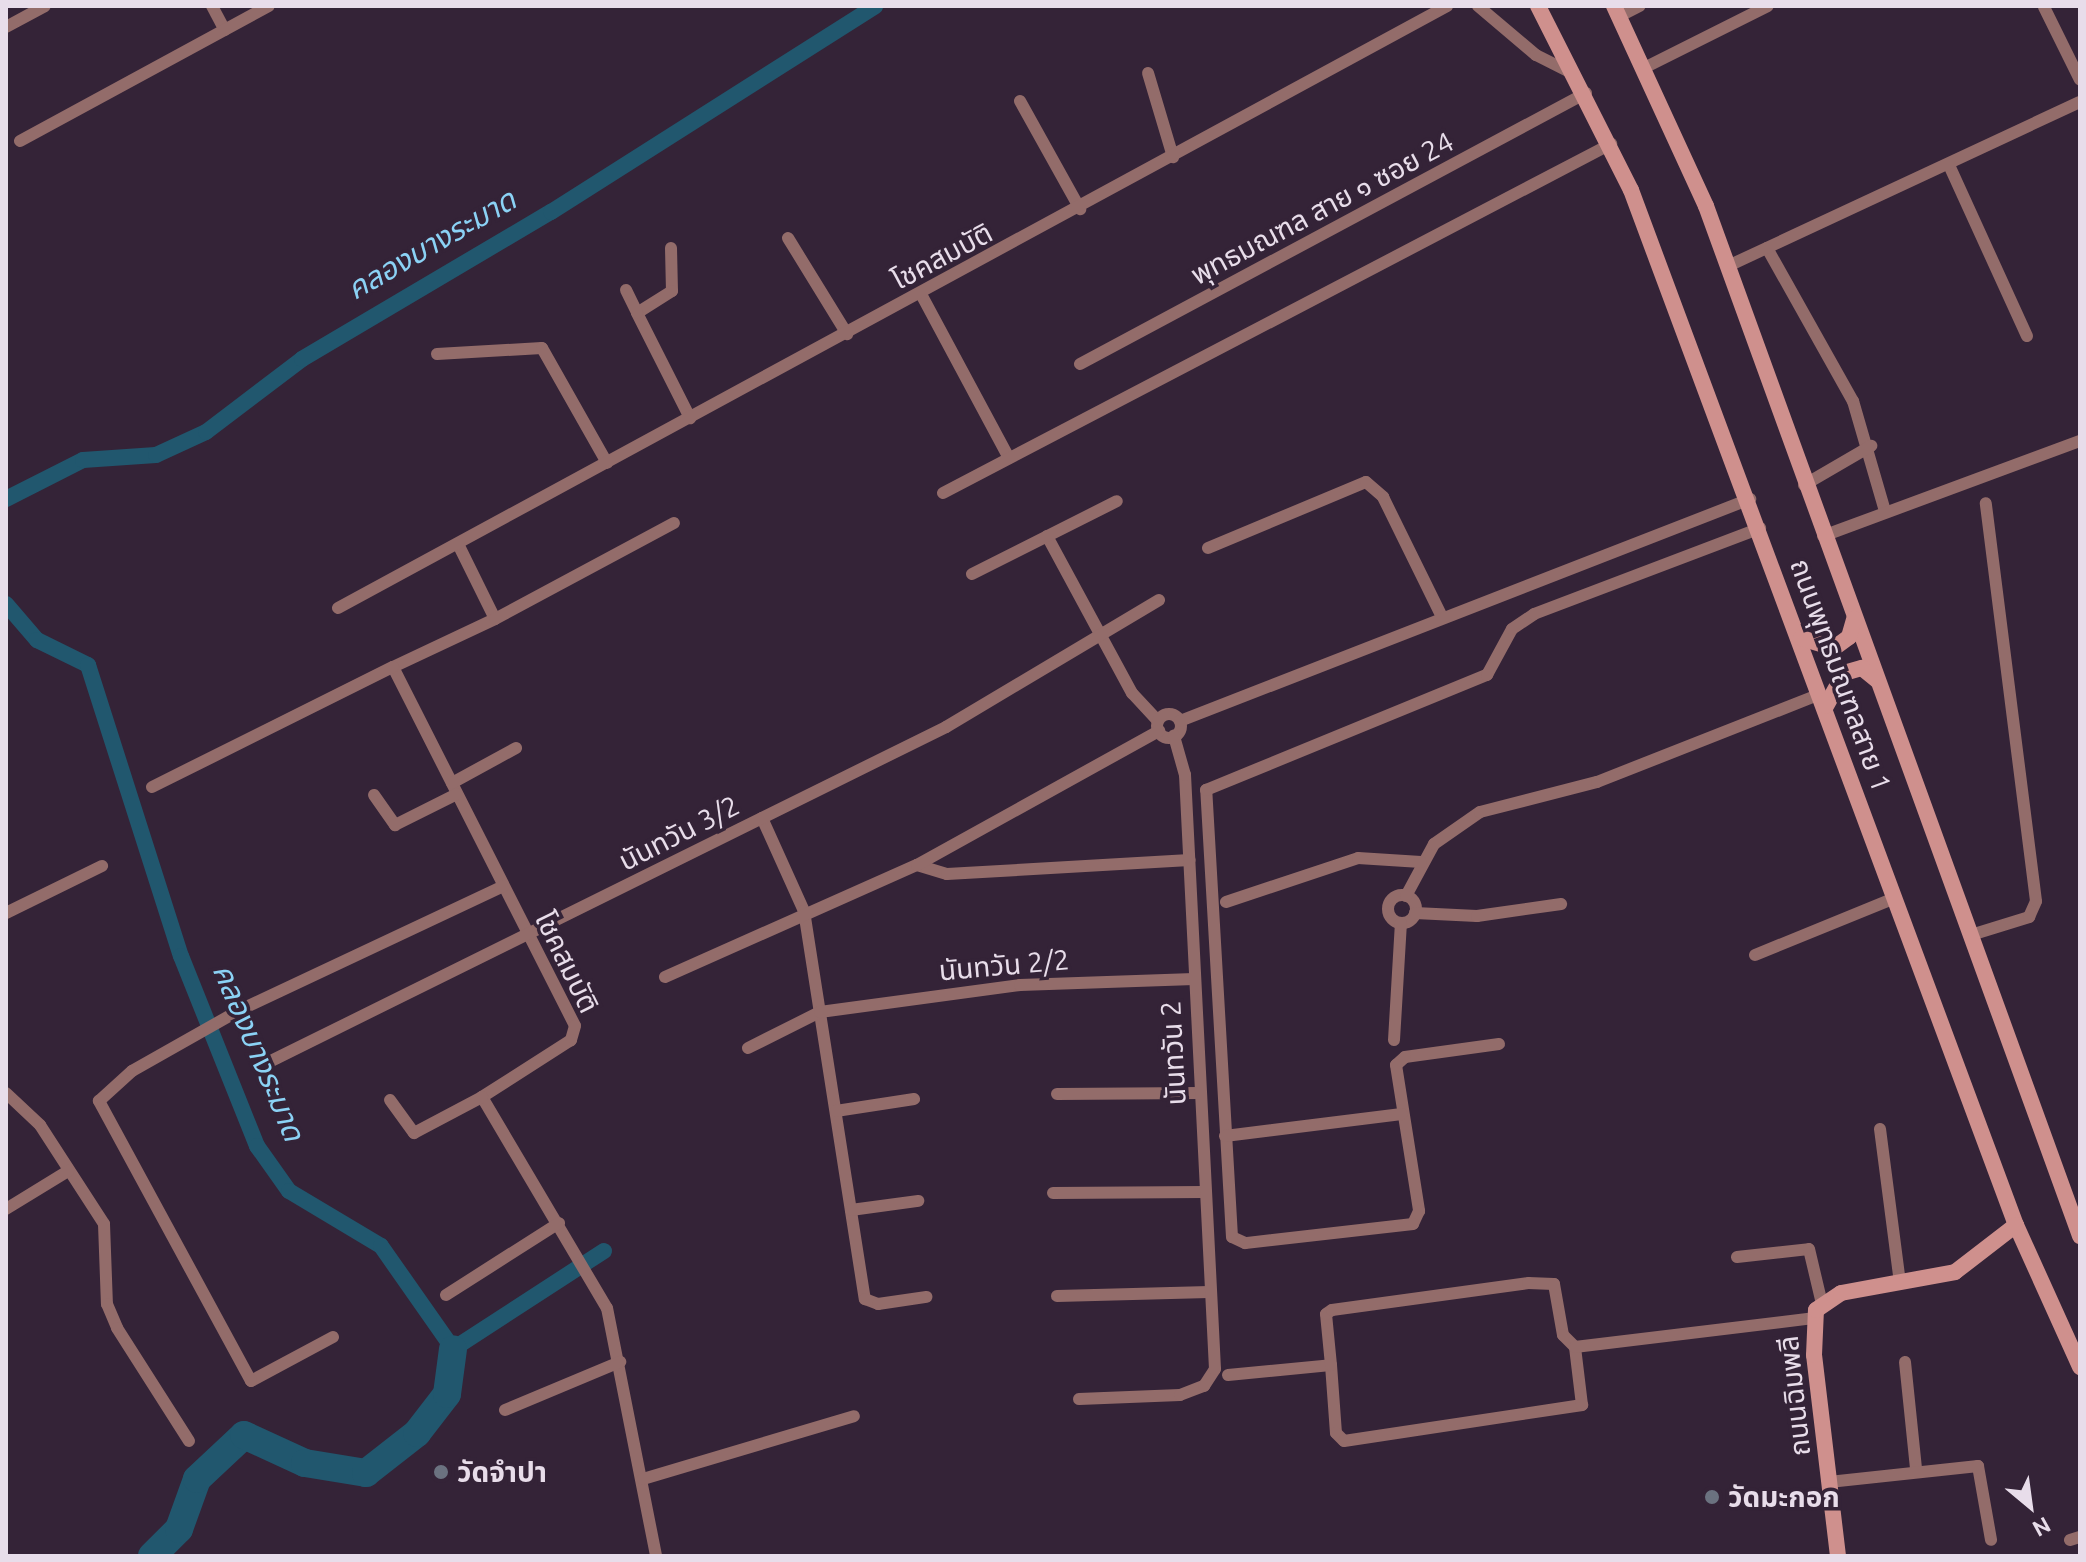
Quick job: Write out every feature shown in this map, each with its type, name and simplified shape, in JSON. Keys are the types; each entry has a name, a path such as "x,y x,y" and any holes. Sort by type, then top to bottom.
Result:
{"main road":[{"name":"ถนนพุทธมณฑลสาย 1","path":"1538,6 1611,144 1750,499 1892,899 2016,1225 2080,1367"},
{"name":"ถนนพุทธมณฑลสาย 1","path":"1617,11 1646,67 1728,266 1804,485 1879,682 2080,1236"},
{"path":"1801,638 1834,648 1849,637 1854,619"},
{"path":"1823,700 1844,673 1862,668 1879,682"},
{"name":"ถนนฉิมพลี","path":"1838,1556 1829,1482 1817,1311 1841,1293 1955,1272 2016,1225"}],"street":[{"path":"6,27 45,6"},
{"path":"212,6 225,30"},
{"path":"20,141 269,6"},
{"name":"โชคสมบัติ","path":"338,608 459,546 1080,209 1447,6"},
{"path":"1478,6 1536,55 1577,75"},
{"path":"1617,11 1640,6"},
{"path":"1646,67 1768,6"},
{"path":"2044,7 2080,80"},
{"path":"1148,73 1173,157"},
{"name":"พุทธมณฑล สาย ๑ ซอย 24","path":"1080,364 1586,93"},
{"path":"1020,101 1080,209"},
{"path":"1728,266 2080,102"},
{"path":"943,493 1611,144"},
{"path":"1949,165 2027,336"},
{"path":"788,238 847,334"},
{"path":"637,313 672,291 671,248"},
{"path":"1767,248 1820,334 1871,446 1885,511"},
{"path":"626,290 690,418"},
{"path":"921,294 1009,458"},
{"path":"437,354 542,348 607,463"},
{"path":"1823,536 2080,441"},
{"path":"1804,485 1871,446"},
{"path":"1208,548 1366,482 1383,497 1442,617"},
{"path":"1047,536 1101,635 1158,726 1174,736 1180,721 1750,499"},
{"path":"972,574 1117,501"},
{"path":"1971,935 2029,917 2036,901 1986,503"},
{"path":"152,787 495,619 674,523"},
{"path":"1499,1044 1400,1060 1402,1114 1419,1211 1405,1227 1237,1241 1230,1230 1205,798 1211,783 1487,675 1518,622 1760,528"},
{"path":"459,546 495,619"},
{"name":"นันทวัน 3/2","path":"271,1061 980,709 1159,600"},
{"name":"โชคสมบัติ","path":"393,667 528,936 575,1037 482,1097"},
{"path":"1394,1040 1401,923 1388,906 1406,896 1421,862 1455,826 1480,812 1597,782 1823,700"},
{"path":"665,977 804,911 917,865 1158,726 1170,714 1180,721"},
{"name":"นันทวัน 2","path":"1079,1399 1180,1395 1204,1386 1215,1369 1185,775 1174,736"},
{"path":"374,795 399,825 516,748"},
{"path":"762,818 804,911 868,1302 926,1297"},
{"path":"1226,902 1358,858 1421,862"},
{"path":"917,865 947,874 1190,860"},
{"path":"6,913 102,866"},
{"path":"333,1337 251,1381 99,1101 107,1090 238,1011 503,886"},
{"path":"1406,896 1415,913"},
{"path":"1755,955 1892,899"},
{"path":"1401,923 1415,913 1477,916 1561,904"},
{"name":"นันทวัน 2/2","path":"748,1048 820,1012 1020,985 1194,979"},
{"path":"6,1093 40,1125 104,1224 107,1304 117,1328 189,1441"},
{"path":"1057,1094 1200,1093"},
{"path":"390,1100 414,1133 482,1097 559,1223 607,1308 656,1556"},
{"path":"836,1111 914,1099"},
{"path":"1225,1136 1402,1114"},
{"path":"1880,1129 1900,1284"},
{"path":"6,1209 68,1171"},
{"path":"1053,1193 1204,1192"},
{"path":"851,1210 918,1201"},
{"path":"446,1295 559,1223"},
{"path":"1575,1347 1817,1311 1809,1249 1737,1257"},
{"path":"1546,1282 1554,1284 1563,1335 1575,1347 1582,1405 1344,1441 1336,1433 1326,1314 1332,1310 1546,1282"},
{"path":"1057,1296 1209,1292"},
{"path":"505,1410 620,1362"},
{"path":"1905,1362 1916,1469"},
{"path":"1228,1375 1331,1365"},
{"path":"643,1479 854,1416"},
{"path":"1829,1482 1916,1469 1978,1466 1991,1540"}],"waterway":[{"name":"คลองบางระมาด","path":"6,499 83,460 156,455 206,432 302,359 551,212 875,6"},
{"name":"คลองบางระมาด","path":"6,604 37,640 88,665 181,956 257,1146 289,1191 381,1246 453,1349 604,1251"},
{"name":"คลองบางระมาด","path":"152,1556 179,1529 197,1479 244,1435 305,1463 366,1473 417,1433 447,1394 453,1349"}],"place":[{"name":"วัดจำปา","path":"441,1472"},
{"name":"วัดมะกอก","path":"1712,1497"}]}
